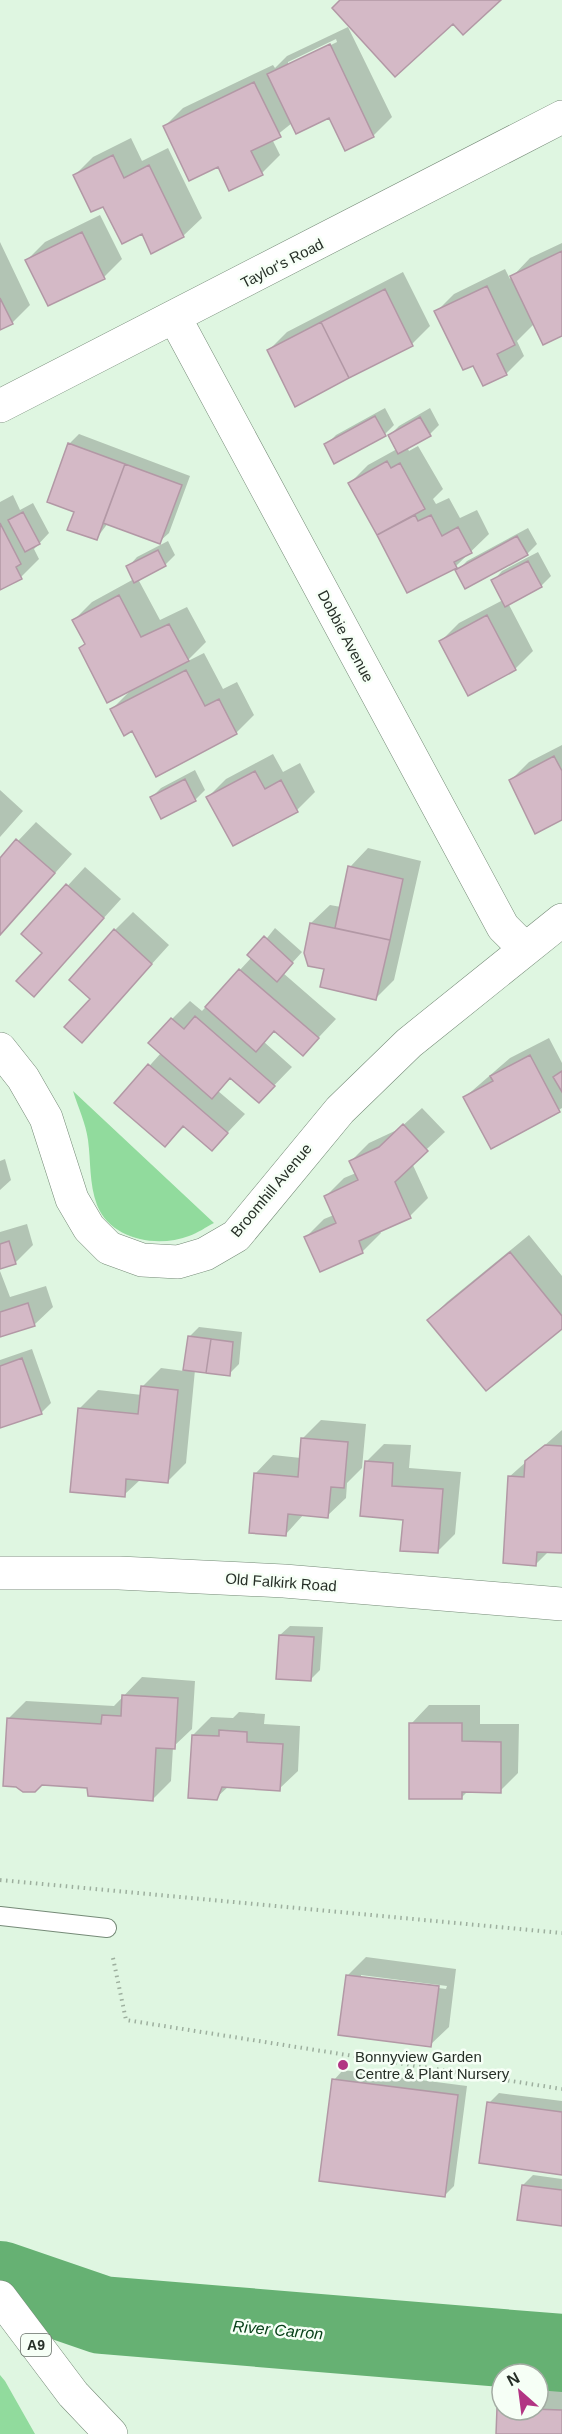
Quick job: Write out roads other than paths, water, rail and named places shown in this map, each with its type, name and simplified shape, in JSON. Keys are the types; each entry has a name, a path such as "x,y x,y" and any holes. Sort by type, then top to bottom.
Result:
{"street":[{"name":"Taylor's Road","path":"0,406 562,117"},
{"name":"Dobbie Avenue","path":"175,318 503,927 525,949"},
{"name":"Broomhill Avenue","path":"0,1048 23,1078 46,1118 72,1199 90,1228 109,1248 142,1260 177,1262 205,1254 236,1236 340,1110 409,1043 562,920"},
{"name":"Old Falkirk Road","path":"0,1574 119,1574 284,1581 562,1604"},
{"name":"A9","path":"0,2296 72,2394 111,2434"}],"lane":[{"path":"0,1916 107,1928"}],"waterway":[{"name":"River Carron","path":"0,2280 102,2315 562,2353"}],"place":[{"name":"Bonnyview Garden Centre & Plant Nursery","path":"343,2065"}]}
